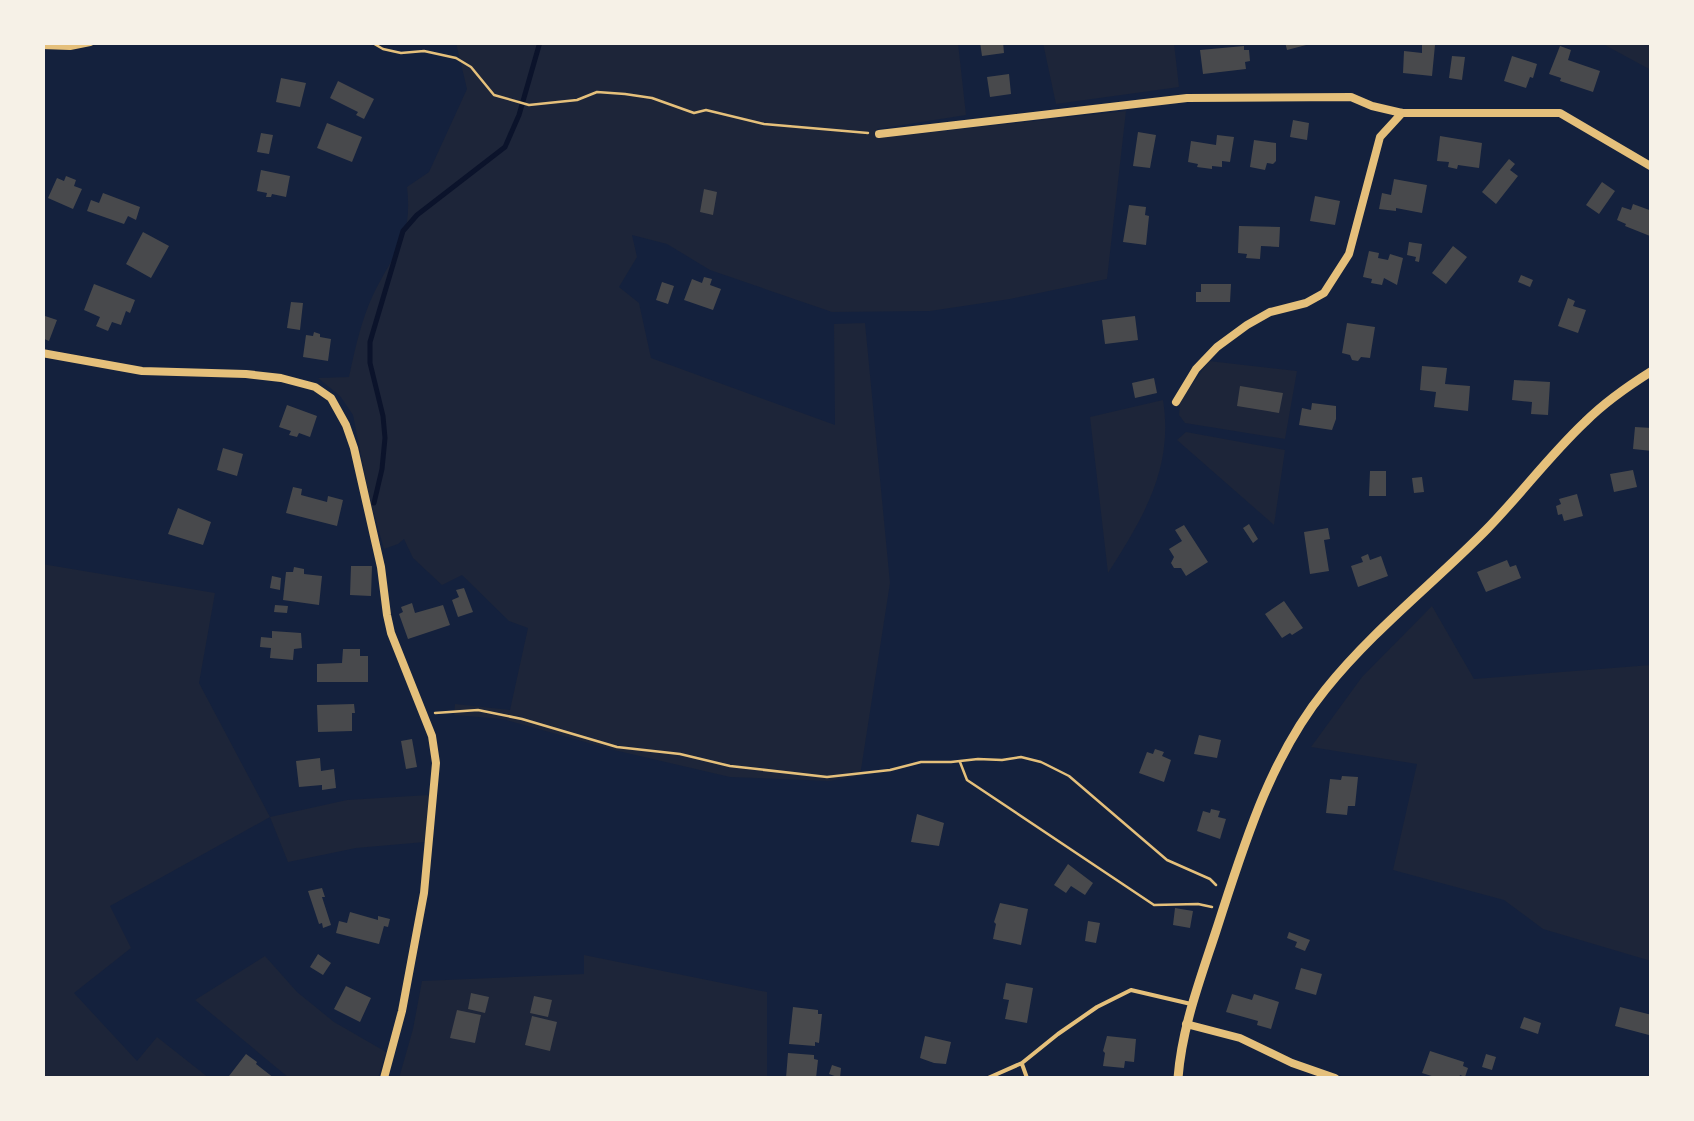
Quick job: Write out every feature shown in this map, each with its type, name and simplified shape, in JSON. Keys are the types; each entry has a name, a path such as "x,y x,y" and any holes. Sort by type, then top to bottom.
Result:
{"street":[{"path":"42,45 90,42"},
{"path":"879,134 1187,98 1351,96 1402,113 1560,113 1652,167"},
{"path":"1176,402 1196,369 1247,325 1270,312 1306,303 1324,292 1348,254 1380,137 1402,113"},
{"path":"42,353 142,371 280,378 315,387 331,398 346,425 381,566 386,615 432,736 436,763 424,893 402,1011 384,1078"},
{"path":"1178,1078 1186,1024 1227,896 1274,773 1304,719 1374,634 1485,531 1586,421 1652,371"},
{"path":"1186,1024 1240,1038 1334,1078"}],"lane":[{"path":"988,1078 1022,1064 1097,1007 1132,990 1192,1004"},
{"path":"1022,1064 1027,1078"}],"path":[{"path":"371,42 401,53 424,52 456,58 471,67 494,94 530,105 577,100 597,92 625,94 652,98 694,113 706,110 764,124 879,134"},
{"path":"423,713 478,710 617,747 826,777 922,762 1020,758 1041,762 1069,776 1167,860 1210,879 1227,896"},
{"path":"960,761 967,780 1154,905 1198,904 1222,911"}],"shaded area":[{"path":"456,43 958,43 966,115 877,129 879,138 1126,111 1107,279 930,311 832,312 710,270 667,244 632,235 637,257 619,287 639,303 651,358 835,425 834,324 865,323 890,583 860,776 829,781 730,777 503,719 454,715 455,704 510,710 528,628 509,621 462,575 442,585 413,558 404,539 384,549 353,415 340,396 318,378 349,377 369,305 404,233 407,187 429,172 467,89"},
{"path":"1043,43 1174,43 1179,87 1056,104"},
{"path":"1601,43 1651,43 1651,70"},
{"path":"1209,361 1297,371 1285,439 1185,423 1179,415 1180,401"},
{"path":"1163,400 1165,425 1160,470 1144,512 1108,573 1090,417"},
{"path":"1186,432 1285,450 1274,525 1177,440"},
{"path":"42,564 215,593 199,683 270,817 110,906 131,948 74,993 137,1061 157,1037 209,1078 43,1078"},
{"path":"1432,606 1474,679 1651,665 1651,961 1543,929 1504,900 1393,870 1417,764 1311,747 1362,677"},
{"path":"429,795 425,842 356,848 288,862 270,817 347,800"},
{"path":"584,955 767,992 767,1078 399,1078 422,981 584,974"},
{"path":"265,956 297,992 334,1022 386,1052 378,1078 289,1078 195,1000"}],"building":[{"path":"980,42 1003,42 1004,53 982,56"},
{"path":"1285,42 1310,42 1310,44 1287,50"},
{"path":"1422,44 1435,45 1432,76 1403,73 1404,51 1422,53"},
{"path":"1244,46 1244,50 1249,50 1250,61 1245,62 1246,69 1203,74 1200,50"},
{"path":"1560,46 1571,50 1568,60 1600,71 1593,92 1549,74"},
{"path":"1452,56 1465,57 1462,80 1449,78"},
{"path":"1512,56 1537,64 1526,88 1504,81"},
{"path":"1009,74 1011,94 990,97 987,77"},
{"path":"281,78 306,83 300,107 276,102"},
{"path":"338,81 374,99 364,119 330,98"},
{"path":"1293,120 1309,123 1307,140 1290,137"},
{"path":"327,123 362,137 352,162 317,148"},
{"path":"1138,132 1156,135 1150,168 1133,166"},
{"path":"261,133 273,135 269,154 257,152"},
{"path":"1217,135 1234,137 1230,162 1222,161 1222,167 1212,169 1188,162 1191,141 1216,145"},
{"path":"1440,136 1482,143 1479,168 1458,165 1457,169 1448,167 1449,162 1437,161"},
{"path":"1254,140 1276,143 1276,161 1267,163 1265,170 1250,167"},
{"path":"1509,159 1515,164 1510,170 1518,176 1496,204 1482,192"},
{"path":"261,170 290,176 286,197 266,197 267,193 257,191"},
{"path":"66,176 76,180 74,186 82,189 73,209 48,198 57,178 64,181"},
{"path":"1394,179 1427,185 1422,213 1379,209 1382,193 1391,195"},
{"path":"1602,182 1615,191 1599,214 1586,205"},
{"path":"704,189 717,192 713,215 700,212"},
{"path":"103,193 140,207 136,220 128,216 124,224 87,211 91,200 99,203"},
{"path":"1315,196 1340,201 1335,225 1310,221"},
{"path":"1633,204 1652,211 1650,236 1617,220 1622,207 1631,210"},
{"path":"1129,205 1146,207 1146,245 1123,242"},
{"path":"1239,226 1280,227 1279,247 1261,246 1260,259 1246,258 1247,254 1238,253"},
{"path":"143,232 169,246 151,278 126,264"},
{"path":"1409,242 1422,244 1419,262 1407,255"},
{"path":"1453,246 1467,257 1446,284 1432,273"},
{"path":"1369,251 1379,253 1378,258 1388,260 1390,254 1403,258 1397,285 1384,278 1382,285 1371,283 1372,279 1363,277"},
{"path":"1521,275 1533,280 1530,287 1518,282"},
{"path":"704,277 712,279 710,285 721,289 713,310 684,300 692,279 702,283"},
{"path":"662,282 674,286 668,304 656,300"},
{"path":"94,284 135,300 121,325 112,322 108,331 96,326 100,317 84,310"},
{"path":"1201,284 1231,284 1230,302 1196,302"},
{"path":"1568,298 1575,301 1573,306 1586,310 1578,333 1558,326"},
{"path":"291,302 303,303 300,330 287,328"},
{"path":"42,315 57,320 49,341 42,338"},
{"path":"1135,316 1138,340 1105,344 1102,320"},
{"path":"1347,323 1375,327 1370,358 1352,360 1342,353"},
{"path":"314,332 331,339 328,361 303,357 306,335 313,336"},
{"path":"1422,366 1447,368 1445,384 1470,386 1468,411 1434,407 1436,392 1420,390"},
{"path":"1154,378 1157,393 1135,398 1132,383"},
{"path":"1514,380 1550,382 1548,415 1531,414 1532,402 1512,400"},
{"path":"1240,386 1283,393 1279,413 1237,406"},
{"path":"1312,403 1336,406 1332,430 1299,425 1302,408 1311,410"},
{"path":"287,405 317,416 310,437 289,435 291,431 279,427"},
{"path":"1635,427 1652,428 1652,451 1633,449"},
{"path":"223,448 243,454 237,476 217,470"},
{"path":"1633,470 1637,487 1614,492 1610,474"},
{"path":"1370,471 1386,471 1386,496 1369,496"},
{"path":"1422,477 1424,492 1414,493 1412,478"},
{"path":"293,487 302,489 301,495 327,502 328,496 343,500 337,526 286,513"},
{"path":"1577,494 1583,516 1564,521 1562,514 1558,515 1559,499"},
{"path":"178,508 211,522 203,545 168,534"},
{"path":"1249,524 1258,539 1253,543 1243,528"},
{"path":"1184,525 1208,562 1186,576 1181,568 1174,568 1169,549 1182,541 1175,530"},
{"path":"1328,528 1330,539 1324,540 1329,571 1310,574 1304,532"},
{"path":"1368,554 1370,560 1381,556 1388,576 1358,587 1351,566 1363,562 1361,557"},
{"path":"1507,560 1510,567 1516,565 1521,578 1486,592 1477,572"},
{"path":"351,566 372,566 371,596 350,595"},
{"path":"294,567 304,569 304,574 322,576 319,605 283,600 286,572 293,572"},
{"path":"272,576 281,578 280,590 270,588"},
{"path":"464,588 473,612 458,617 452,600 459,597 456,590"},
{"path":"1284,601 1303,628 1282,638 1265,614"},
{"path":"412,603 415,613 443,605 450,625 408,639 399,614 403,612 401,607"},
{"path":"275,605 288,606 287,613 274,612"},
{"path":"272,631 301,633 302,648 294,649 293,660 270,658 271,648 260,647 261,637 272,638"},
{"path":"343,649 360,649 360,656 368,656 368,682 317,682 317,664 342,663"},
{"path":"354,704 352,731 318,732 317,705"},
{"path":"1199,735 1221,740 1217,758 1194,754"},
{"path":"412,739 417,767 406,769 401,741"},
{"path":"1155,749 1171,760 1164,782 1139,773 1147,752 1153,754"},
{"path":"320,758 321,771 334,769 336,788 299,787 296,761"},
{"path":"1342,776 1358,777 1355,806 1348,806 1347,815 1326,813 1330,779 1341,780"},
{"path":"1211,809 1220,811 1218,817 1226,819 1220,839 1197,831 1203,811 1210,813"},
{"path":"917,814 944,823 939,846 911,842"},
{"path":"1068,864 1093,883 1085,895 1071,886 1066,893 1054,885"},
{"path":"322,888 331,925 323,928 308,891"},
{"path":"1000,903 1028,909 1021,945 993,939"},
{"path":"1175,908 1193,911 1190,928 1173,925"},
{"path":"350,912 378,920 378,916 390,919 379,944 336,933 339,921 347,923"},
{"path":"1088,921 1100,923 1096,943 1085,941"},
{"path":"1289,932 1310,940 1305,951 1287,938"},
{"path":"318,954 331,963 323,975 310,967"},
{"path":"1301,968 1322,974 1316,995 1295,989"},
{"path":"1006,983 1033,988 1027,1023 1005,1019 1009,1000 1003,999"},
{"path":"346,986 371,998 360,1022 334,1009"},
{"path":"471,993 489,997 485,1013 468,1009"},
{"path":"1232,994 1252,1000 1254,994 1279,1002 1271,1029 1226,1012"},
{"path":"534,996 552,1000 548,1017 530,1013"},
{"path":"793,1007 822,1014 819,1043 815,1042 815,1046 789,1044"},
{"path":"1620,1007 1652,1015 1649,1035 1615,1026"},
{"path":"457,1010 481,1015 475,1043 450,1038"},
{"path":"532,1016 557,1022 550,1051 525,1045"},
{"path":"1524,1017 1541,1023 1538,1034 1520,1028"},
{"path":"925,1036 951,1042 946,1064 920,1058"},
{"path":"1107,1036 1136,1039 1134,1062 1125,1061 1124,1068 1103,1066"},
{"path":"1430,1051 1464,1062 1463,1066 1468,1068 1465,1077 1438,1078 1422,1073"},
{"path":"788,1053 814,1055 818,1060 816,1078 786,1078"},
{"path":"246,1054 256,1064 274,1078 229,1076"},
{"path":"1486,1054 1496,1057 1492,1070 1482,1067"},
{"path":"832,1065 841,1068 840,1078 829,1074"}],"waterway":[{"path":"374,503 385,438 370,363 370,342 403,231 417,215 505,147 519,115 540,42"}]}
